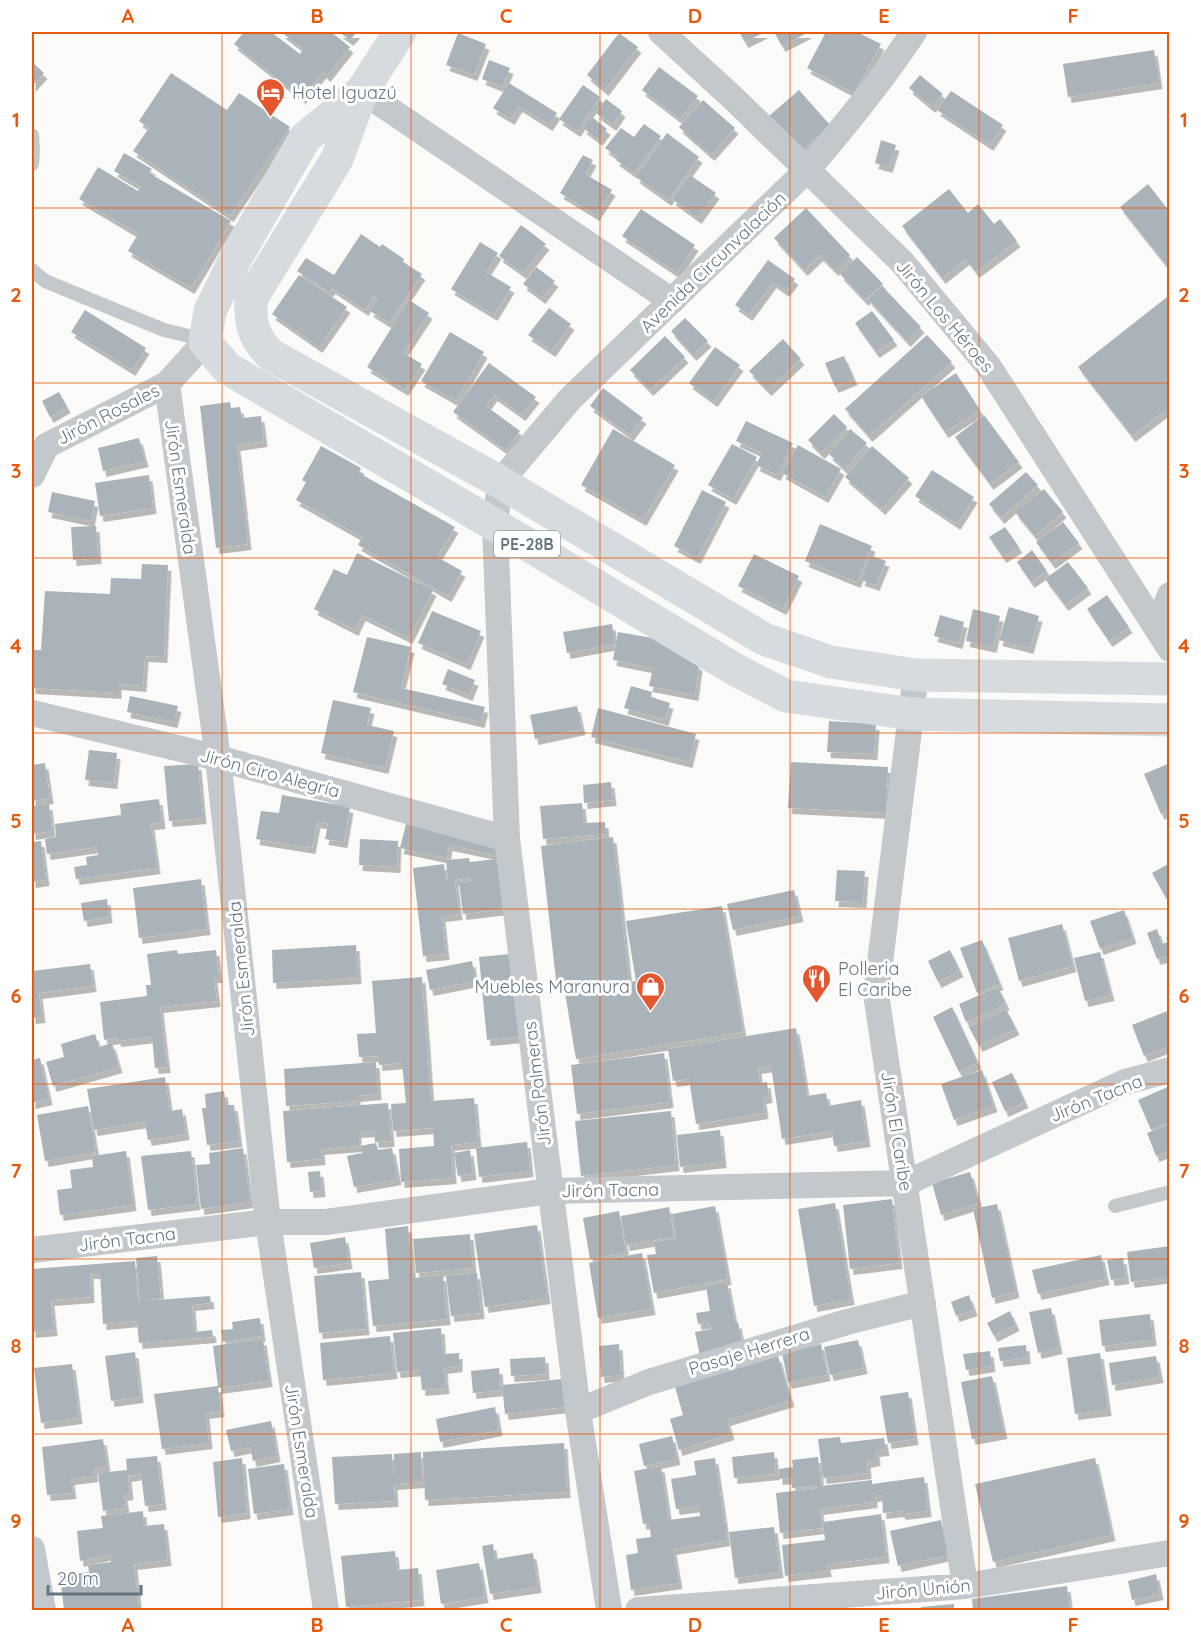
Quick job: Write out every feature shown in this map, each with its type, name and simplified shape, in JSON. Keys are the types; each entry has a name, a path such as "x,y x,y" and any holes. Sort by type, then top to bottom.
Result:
{"highway":[{"name":"PE-28B","path":"400,32 362,91 337,159 251,299 250,320 259,342 271,355 500,482 764,639 831,662 916,675 1170,679"},
{"name":"PE-28B","path":"362,91 305,138 237,256 210,311 205,342 226,368 495,525 736,670 786,696 912,714 1170,720"}],"street":[{"name":"Jirón Los Héroes","path":"661,32 902,262 989,367 1163,638"},
{"name":"Avenida Circunvalación","path":"500,482 570,399 807,170 844,127 914,32"},
{"path":"362,91 672,301"},
{"path":"167,384 205,342"},
{"name":"Jirón Rosales","path":"32,475 46,446 167,384"},
{"name":"Jirón Esmeralda","path":"167,384 218,758 268,1222 326,1611"},
{"name":"Jirón Palmeras","path":"500,482 495,525 507,840 578,1411 609,1611"},
{"path":"1163,638 1170,595"},
{"name":"Jirón El Caribe","path":"916,675 876,994 965,1586"},
{"name":"Jirón Ciro Alegría","path":"32,713 218,758 507,840"},
{"name":"Jirón Tacna","path":"32,1250 268,1222 326,1222 550,1191 906,1183 1125,1082 1170,1070"},
{"name":"Pasaje Herrera","path":"578,1411 649,1382 847,1322 923,1302"},
{"path":"32,1550 43,1611"},
{"name":"Jirón Unión","path":"638,1611 965,1586 1170,1553"}],"lane":[{"path":"32,135 32,164"},
{"path":"32,270 45,281 164,330 205,342"},
{"path":"1115,1206 1170,1192"}],"building":[{"path":"244,32 271,32 300,54 303,49 281,32 331,32 350,47 327,76 323,72 302,98 234,44"},
{"path":"339,32 357,32 350,40"},
{"path":"739,32 765,32 745,42"},
{"path":"774,32 809,32 782,46"},
{"path":"826,32 857,32 881,44 854,93 807,68"},
{"path":"458,33 486,44 474,75 446,65"},
{"path":"619,33 638,47 605,90 587,75"},
{"path":"1154,50 1159,83 1068,97 1063,64"},
{"path":"489,60 510,68 502,87 482,79"},
{"path":"32,62 44,73 32,86"},
{"path":"659,67 698,96 680,119 642,90"},
{"path":"171,73 227,110 239,93 290,127 230,216 133,151 149,128 139,121"},
{"path":"920,75 943,94 932,107 909,88"},
{"path":"509,83 557,113 549,125 519,106 511,119 493,108"},
{"path":"583,85 600,97 577,131 559,119"},
{"path":"799,90 830,125 801,152 769,116"},
{"path":"951,91 1003,125 990,145 937,110"},
{"path":"606,99 622,111 613,125 596,113"},
{"path":"703,100 735,128 711,155 679,127"},
{"path":"592,117 607,129 599,140 583,128"},
{"path":"644,124 661,136 634,173 616,160 618,157 605,148 621,128 634,137"},
{"path":"667,133 699,157 668,200 636,177"},
{"path":"881,140 896,145 889,167 875,163"},
{"path":"124,153 152,169 149,173 231,221 191,288 128,251 138,234 79,199 98,167 138,191 141,187 114,171"},
{"path":"583,155 593,160 585,174 612,190 596,215 560,193"},
{"path":"690,175 716,193 698,218 672,199"},
{"path":"1148,184 1170,212 1170,270 1120,207"},
{"path":"949,189 968,213 978,204 994,224 1000,219 1017,241 976,272 966,259 942,278 902,226"},
{"path":"806,208 850,255 835,270 820,255 804,270 774,238"},
{"path":"641,209 695,245 677,273 622,236"},
{"path":"521,225 546,244 523,273 499,256"},
{"path":"361,234 380,247 382,244 422,274 389,323 370,311 378,299 374,296 365,310 332,288 329,292 297,271 306,258 334,275"},
{"path":"480,242 498,253 486,272 511,287 494,315 451,289"},
{"path":"857,257 883,284 865,300 840,274"},
{"path":"768,260 795,279 786,291 773,282 749,315 735,305"},
{"path":"536,267 555,281 542,298 523,284"},
{"path":"299,275 347,307 319,347 272,314"},
{"path":"882,286 921,327 907,341 868,299"},
{"path":"1167,297 1170,300 1170,407 1132,436 1078,367"},
{"path":"409,300 429,313 403,353 422,364 405,390 367,367"},
{"path":"549,308 571,324 552,351 528,335"},
{"path":"85,310 146,348 132,370 71,332"},
{"path":"872,311 894,340 876,352 855,323"},
{"path":"685,318 708,341 693,355 671,331"},
{"path":"450,332 484,352 456,401 421,381"},
{"path":"927,335 952,362 869,436 845,409"},
{"path":"665,336 685,357 650,390 630,370"},
{"path":"783,339 801,359 768,390 749,371"},
{"path":"715,347 740,365 714,401 689,383"},
{"path":"844,356 854,379 835,387 825,363"},
{"path":"489,363 536,397 522,415 494,395 486,406 520,431 506,450 453,412"},
{"path":"956,373 980,410 945,432 921,396"},
{"path":"603,388 643,418 630,435 590,406"},
{"path":"59,392 67,407 50,417 42,401"},
{"path":"230,402 231,408 240,407 242,418 261,416 264,441 237,445 248,544 216,548 200,406"},
{"path":"834,414 847,427 821,453 808,440"},
{"path":"984,415 1019,462 990,484 955,437"},
{"path":"746,421 793,443 777,475 756,465 762,453 736,441"},
{"path":"613,429 675,465 643,520 581,485"},
{"path":"850,429 867,443 845,469 829,454"},
{"path":"139,438 145,461 103,471 98,448"},
{"path":"732,444 757,457 733,499 708,485"},
{"path":"798,445 841,469 825,497 782,473"},
{"path":"321,446 361,468 359,473 455,527 437,557 462,571 448,596 358,545 362,537 296,500 306,482 302,480"},
{"path":"872,446 909,478 882,509 845,477"},
{"path":"932,470 974,497 957,524 915,496"},
{"path":"1026,472 1038,485 1001,518 989,504"},
{"path":"149,475 153,508 100,516 95,483"},
{"path":"1044,489 1063,512 1035,536 1015,512"},
{"path":"702,490 726,502 697,558 674,546"},
{"path":"52,492 95,501 91,521 48,512"},
{"path":"1063,522 1079,543 1052,563 1036,542"},
{"path":"820,524 872,546 857,582 805,561"},
{"path":"96,526 98,558 73,560 71,527"},
{"path":"1005,527 1019,547 1003,557 989,537"},
{"path":"1032,550 1047,571 1031,582 1017,562"},
{"path":"357,553 433,590 409,638 362,615 355,630 314,609 334,569 347,575"},
{"path":"754,554 799,576 783,609 738,586"},
{"path":"870,555 886,561 876,585 861,580"},
{"path":"1068,562 1088,588 1065,605 1045,579"},
{"path":"142,564 168,565 164,657 145,656 143,686 118,684 118,693 32,688 32,650 41,650 45,591 110,594 111,578 141,579"},
{"path":"1107,595 1129,627 1109,641 1087,609"},
{"path":"1009,607 1039,616 1030,648 999,640"},
{"path":"973,609 1000,616 993,647 966,641"},
{"path":"432,611 481,631 467,664 418,643"},
{"path":"940,615 964,622 959,643 934,636"},
{"path":"612,624 615,644 567,653 563,632"},
{"path":"618,632 658,639 699,665 695,695 649,686 653,668 613,660"},
{"path":"367,637 411,647 401,688 485,707 481,722 353,692"},
{"path":"448,669 475,680 469,695 442,684"},
{"path":"631,686 652,692 651,697 670,703 665,720 624,708"},
{"path":"130,696 178,706 174,722 127,712"},
{"path":"333,700 371,708 367,725 394,731 385,768 321,753"},
{"path":"577,706 582,729 535,739 530,715"},
{"path":"598,708 696,734 689,762 591,737"},
{"path":"829,721 876,724 874,754 827,752"},
{"path":"89,750 117,753 114,783 85,780"},
{"path":"791,762 888,767 886,813 788,808"},
{"path":"45,763 50,798 32,801 32,765"},
{"path":"1170,763 1170,810 1161,814 1144,774"},
{"path":"198,764 203,818 169,821 164,766"},
{"path":"611,782 613,800 584,803 583,785"},
{"path":"282,795 350,807 344,842 325,839 328,824 317,822 312,848 256,839 261,811 279,813"},
{"path":"159,799 162,823 151,824 157,868 76,879 74,867 87,865 86,857 98,855 97,847 47,854 45,839 56,837 55,824 121,815 120,804"},
{"path":"582,803 584,823 605,822 606,834 543,839 540,806"},
{"path":"49,804 52,831 32,834 32,806"},
{"path":"407,820 505,842 501,856 449,845 447,858 400,848"},
{"path":"613,837 629,980 557,989 541,846"},
{"path":"360,839 398,841 397,867 359,865"},
{"path":"41,841 46,880 32,882 32,842"},
{"path":"469,858 470,862 505,858 504,909 463,914 459,882 472,881 471,878 455,880 459,914 442,916 446,954 423,956 413,868 444,864 446,881 448,881 446,860"},
{"path":"1170,863 1170,905 1152,873"},
{"path":"837,870 865,871 863,902 835,901"},
{"path":"201,879 207,929 139,938 133,888"},
{"path":"794,890 800,916 733,930 727,904"},
{"path":"107,899 109,917 84,921 81,903"},
{"path":"722,906 743,1032 576,1059 565,993 636,981 626,921"},
{"path":"1124,910 1133,938 1100,949 1090,921"},
{"path":"1062,924 1073,966 1019,981 1008,938"},
{"path":"1157,929 1162,944 1168,942 1166,937 1170,936 1170,955 1157,959 1147,933"},
{"path":"982,940 1000,984 977,993 960,948"},
{"path":"356,945 358,978 273,983 272,950"},
{"path":"177,950 178,954 216,950 219,977 214,977 217,1001 160,1007 167,1067 155,1068 152,1037 118,1041 117,1038 104,1040 100,1002 147,996 146,985 151,985 147,954"},
{"path":"950,950 960,971 938,982 928,961"},
{"path":"1100,952 1111,995 1085,1001 1074,958"},
{"path":"511,954 520,1037 487,1040 479,957"},
{"path":"472,961 475,981 430,990 426,970"},
{"path":"90,964 93,986 39,993 42,1017 32,1018 32,971"},
{"path":"422,977 431,1101 474,1098 478,1142 451,1145 453,1178 401,1182 399,1149 434,1146 433,1128 393,1131 391,1104 406,1103 402,1063 379,1065 378,1056 359,1057 357,1034 376,1033 372,981"},
{"path":"998,987 1006,1004 966,1022 959,1004"},
{"path":"952,1007 978,1063 959,1072 933,1017"},
{"path":"1006,1009 1016,1029 979,1046 969,1027"},
{"path":"1170,1010 1170,1046 1144,1056 1132,1025"},
{"path":"796,1028 807,1096 826,1093 828,1106 861,1100 867,1141 834,1146 832,1131 782,1139 771,1066 758,1068 760,1083 767,1082 769,1097 763,1098 765,1113 696,1124 689,1079 673,1081 668,1049"},
{"path":"95,1034 99,1047 112,1043 119,1067 53,1086 46,1062 64,1057 61,1044"},
{"path":"664,1053 670,1102 577,1114 571,1065"},
{"path":"40,1058 49,1099 32,1103 32,1060"},
{"path":"376,1062 378,1094 357,1096 357,1101 286,1106 284,1069"},
{"path":"982,1070 994,1106 954,1120 941,1084"},
{"path":"1012,1073 1025,1102 1005,1111 992,1082"},
{"path":"165,1077 170,1111 182,1109 186,1134 148,1140 145,1122 94,1130 87,1089"},
{"path":"1170,1086 1170,1121 1151,1130 1138,1100"},
{"path":"224,1091 226,1105 234,1105 239,1141 207,1145 202,1108 206,1108 205,1094"},
{"path":"388,1103 391,1141 375,1142 374,1131 358,1132 358,1146 321,1149 322,1159 287,1162 283,1111"},
{"path":"88,1106 96,1152 45,1161 37,1115"},
{"path":"671,1111 676,1165 581,1176 575,1121"},
{"path":"1170,1124 1170,1150 1156,1156 1147,1133"},
{"path":"720,1130 723,1162 680,1167 677,1135"},
{"path":"527,1142 530,1171 479,1177 476,1148"},
{"path":"376,1143 378,1150 392,1148 398,1179 354,1187 347,1156 362,1153 360,1146"},
{"path":"243,1148 250,1202 201,1209 196,1165 210,1164 209,1153"},
{"path":"470,1150 473,1174 458,1176 454,1153"},
{"path":"126,1151 133,1205 60,1215 57,1190 72,1188 70,1170 93,1167 92,1156"},
{"path":"191,1151 197,1204 148,1210 141,1156"},
{"path":"320,1171 322,1191 310,1192 308,1172"},
{"path":"970,1172 979,1203 941,1215 932,1183"},
{"path":"892,1199 899,1263 850,1269 843,1205"},
{"path":"835,1203 851,1299 814,1306 798,1209"},
{"path":"997,1204 1016,1292 992,1298 973,1209"},
{"path":"715,1206 728,1279 654,1293 647,1255 656,1254 654,1242 676,1238 672,1214"},
{"path":"669,1207 674,1237 626,1245 621,1216"},
{"path":"619,1211 626,1253 590,1259 583,1218"},
{"path":"537,1225 547,1298 485,1307 474,1234"},
{"path":"408,1226 413,1278 443,1275 447,1319 373,1326 368,1281 389,1279 385,1229"},
{"path":"470,1234 473,1268 416,1273 413,1239"},
{"path":"345,1237 349,1263 314,1268 310,1243"},
{"path":"1170,1246 1170,1277 1131,1282 1127,1252"},
{"path":"642,1253 652,1309 598,1318 589,1263"},
{"path":"1101,1255 1106,1279 1038,1294 1032,1270"},
{"path":"157,1256 161,1298 144,1301 210,1296 211,1303 192,1305 194,1332 212,1330 213,1337 139,1343 137,1321 103,1324 100,1273 90,1273 91,1297 51,1300 54,1330 32,1332 32,1269 135,1261 138,1301 140,1301 136,1258"},
{"path":"1123,1258 1126,1278 1111,1280 1107,1260"},
{"path":"361,1272 366,1329 319,1333 314,1276"},
{"path":"477,1273 481,1313 451,1316 446,1276"},
{"path":"727,1282 743,1349 700,1356 695,1332 711,1329 710,1322 698,1324 696,1313 710,1311 706,1286"},
{"path":"969,1295 974,1310 956,1316 951,1302"},
{"path":"1051,1308 1059,1348 1038,1353 1029,1312"},
{"path":"1010,1311 1016,1325 994,1336 987,1323"},
{"path":"1150,1314 1153,1340 1102,1346 1099,1320"},
{"path":"260,1318 262,1336 223,1342 221,1330 233,1329 232,1322"},
{"path":"441,1328 443,1354 459,1353 459,1366 444,1368 446,1388 422,1390 420,1370 397,1372 393,1333"},
{"path":"390,1336 394,1373 323,1380 320,1343"},
{"path":"263,1339 269,1381 218,1388 221,1411 206,1413 209,1443 162,1449 154,1394 218,1386 213,1346"},
{"path":"858,1340 864,1368 830,1375 824,1347"},
{"path":"619,1344 621,1375 601,1377 599,1346"},
{"path":"821,1344 827,1375 788,1383 782,1353"},
{"path":"1026,1345 1027,1358 1000,1361 998,1348"},
{"path":"990,1351 992,1366 966,1370 963,1354"},
{"path":"135,1352 140,1397 111,1401 105,1356"},
{"path":"1100,1353 1108,1410 1075,1414 1067,1358"},
{"path":"778,1356 791,1401 727,1420 731,1434 679,1450 670,1419 683,1415 675,1387"},
{"path":"1156,1356 1160,1377 1112,1385 1109,1363"},
{"path":"545,1357 546,1374 511,1376 510,1359"},
{"path":"72,1364 79,1418 41,1423 34,1368"},
{"path":"499,1368 501,1390 473,1393 471,1371"},
{"path":"992,1376 1004,1433 972,1439 961,1382"},
{"path":"562,1379 565,1407 505,1414 502,1385"},
{"path":"908,1392 915,1439 888,1443 880,1396"},
{"path":"495,1407 499,1430 440,1442 436,1419"},
{"path":"271,1421 277,1456 253,1461 250,1447 231,1451 226,1430"},
{"path":"672,1436 677,1459 644,1466 639,1444"},
{"path":"840,1437 841,1443 884,1438 886,1450 876,1451 877,1460 867,1462 868,1473 823,1478 818,1439"},
{"path":"103,1439 107,1467 94,1468 95,1476 71,1479 73,1493 47,1495 42,1447"},
{"path":"564,1443 567,1492 425,1500 423,1452"},
{"path":"421,1452 422,1482 394,1484 395,1501 335,1504 332,1457 392,1454 394,1478 394,1454"},
{"path":"774,1452 776,1474 734,1478 732,1457"},
{"path":"157,1456 163,1504 145,1506 141,1474 128,1476 130,1494 124,1495 126,1508 103,1511 98,1473 127,1470 126,1459"},
{"path":"818,1457 821,1486 872,1480 872,1484 924,1477 928,1511 902,1514 901,1511 883,1513 882,1495 874,1496 874,1502 820,1509 822,1528 780,1533 776,1493 818,1488 818,1486 792,1488 791,1478 779,1479 779,1469 793,1467 792,1460"},
{"path":"242,1458 247,1513 218,1517 213,1462"},
{"path":"715,1458 727,1540 673,1549 679,1583 631,1590 626,1555 638,1553 636,1539 651,1537 649,1523 643,1524 634,1471 661,1466 669,1520 700,1516 699,1506 676,1509 671,1479 696,1475 694,1461"},
{"path":"1095,1458 1112,1535 993,1562 975,1484"},
{"path":"284,1464 290,1509 254,1514 248,1469"},
{"path":"143,1511 144,1526 164,1524 168,1560 134,1564 139,1610 64,1610 60,1576 89,1572 88,1565 111,1562 110,1554 80,1561 77,1531 103,1528 101,1516"},
{"path":"881,1514 886,1557 827,1564 828,1571 785,1576 782,1545 825,1540 823,1522"},
{"path":"941,1520 948,1555 898,1566 890,1531"},
{"path":"774,1527 780,1572 735,1578 729,1532"},
{"path":"493,1544 495,1559 533,1553 538,1587 490,1594 482,1546"},
{"path":"395,1551 397,1570 418,1568 421,1600 346,1607 341,1556"},
{"path":"479,1563 485,1597 441,1604 436,1570"},
{"path":"1156,1574 1160,1594 1132,1600 1128,1581"},
{"path":"1067,1586 1070,1610 973,1610 972,1599"},
{"path":"954,1604 954,1610 921,1610 921,1607"}],"place":[{"name":"Hotel Iguazú","path":"271,118"},
{"name":"Polleria El Caribe","path":"817,1004"},
{"name":"Muebles Maranura","path":"651,1012"}]}
